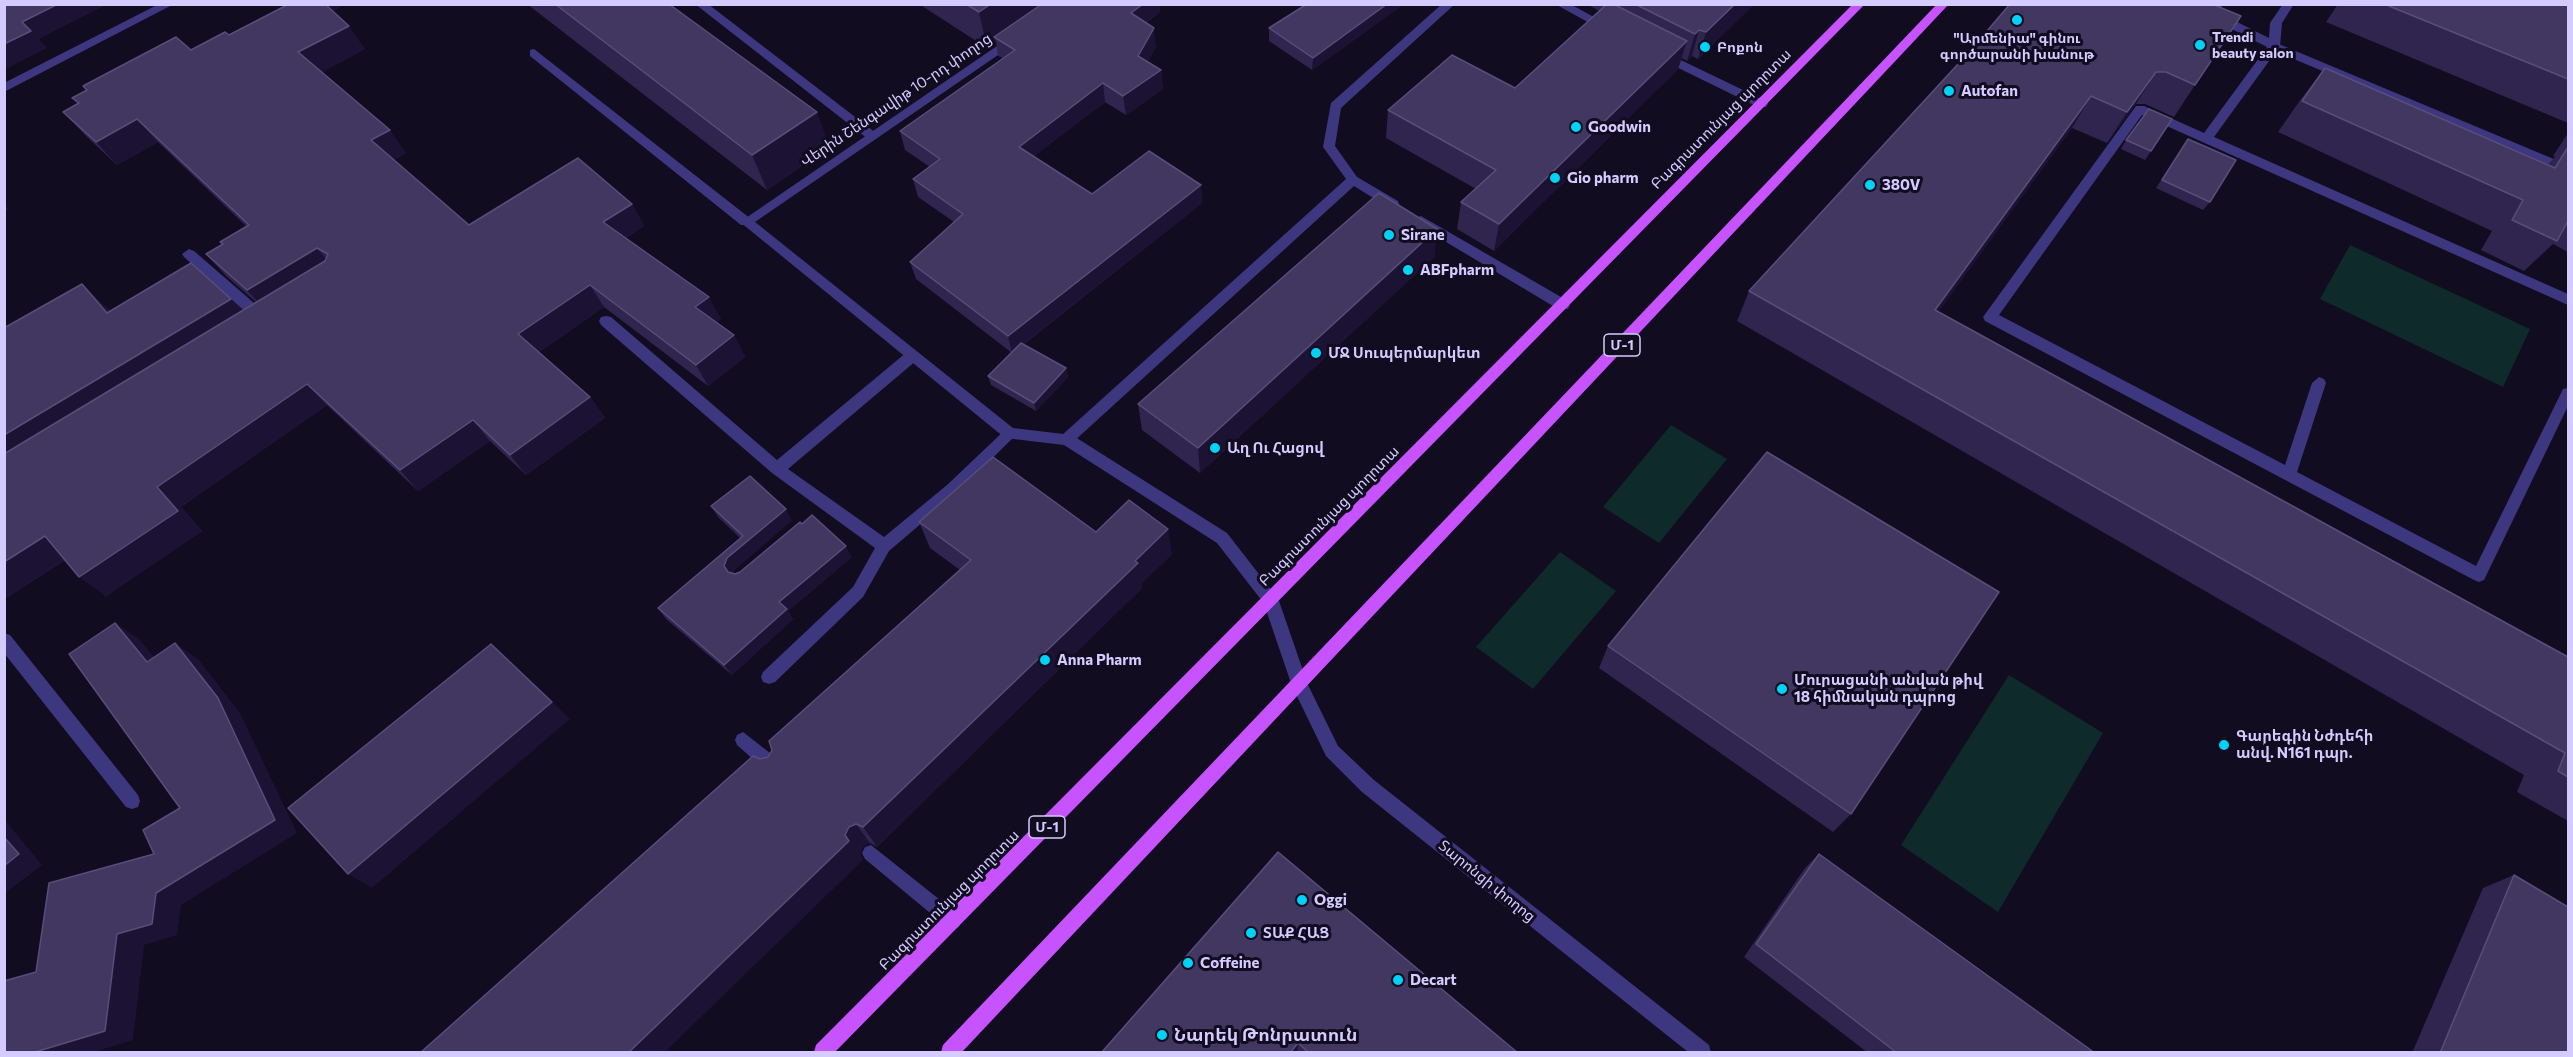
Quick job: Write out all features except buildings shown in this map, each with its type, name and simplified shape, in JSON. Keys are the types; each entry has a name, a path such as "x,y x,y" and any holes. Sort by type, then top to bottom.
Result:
{"main road":[{"name":"Բագրատունյաց պողոտա","path":"823,1053 1860,4"},
{"name":"Մ-1","path":"950,1053 1944,4"}],"street":[{"path":"4,88 169,4"},
{"path":"700,4 872,136"},
{"path":"1450,4 1335,106 1329,147 1353,180 1563,305"},
{"path":"1560,4 1622,35"},
{"path":"2218,4 2212,14 2274,46 2568,170"},
{"path":"2207,138 2274,46 2276,23 2289,4"},
{"name":"Վերին Շենգավիթ 10-րդ փողոց","path":"746,222 1026,31"},
{"path":"1653,50 1762,104"},
{"path":"534,53 1010,434 1067,439 1353,180"},
{"path":"2568,300 2140,109 1990,317 2479,575 2568,393"},
{"path":"189,254 269,318 248,331"},
{"path":"606,321 822,507 884,546"},
{"path":"777,469 912,356"},
{"path":"2289,474 2319,383"},
{"path":"770,677 858,592 884,546 952,489 1010,434"},
{"name":"Տարոնցի փողոց","path":"1067,439 1222,538 1270,601 1300,686 1332,751 1368,786 1702,1053"},
{"path":"4,640 132,801"},
{"path":"743,741 778,770"},
{"path":"871,853 953,921"}],"green space":[{"path":"2350,245 2530,329 2503,387 2320,299"},
{"path":"1671,425 1727,459 1659,543 1603,507"},
{"path":"1560,552 1616,591 1533,689 1476,647"},
{"path":"2009,675 2103,733 1998,912 1901,845"}],"place":[{"name":"\"Արմենիա\" գինու գործարանի խանութ","path":"2017,20"},
{"name":"Trendi beauty salon","path":"2200,45"},
{"name":"Բոքոն","path":"1705,47"},
{"name":"Autofan","path":"1949,91"},
{"name":"Goodwin","path":"1576,127"},
{"name":"Gio pharm","path":"1555,178"},
{"name":"380V","path":"1870,185"},
{"name":"Sirane","path":"1389,235"},
{"name":"ABFpharm","path":"1408,270"},
{"name":"ՄՋ Սուպերմարկետ","path":"1316,353"},
{"name":"Աղ Ու Հացով","path":"1215,448"},
{"name":"Anna Pharm","path":"1045,660"},
{"name":"Մուրացանի անվան թիվ 18 հիմնական դպրոց","path":"1782,689"},
{"name":"Գարեգին Նժդեհի անվ. N161 դպր.","path":"2224,745"},
{"name":"Oggi","path":"1302,900"},
{"name":"ՏԱՔ ՀԱՑ","path":"1251,933"},
{"name":"Coffeine","path":"1188,963"},
{"name":"Decart","path":"1398,980"},
{"name":"Նարեկ Թոնրատուն","path":"1162,1035"}]}
